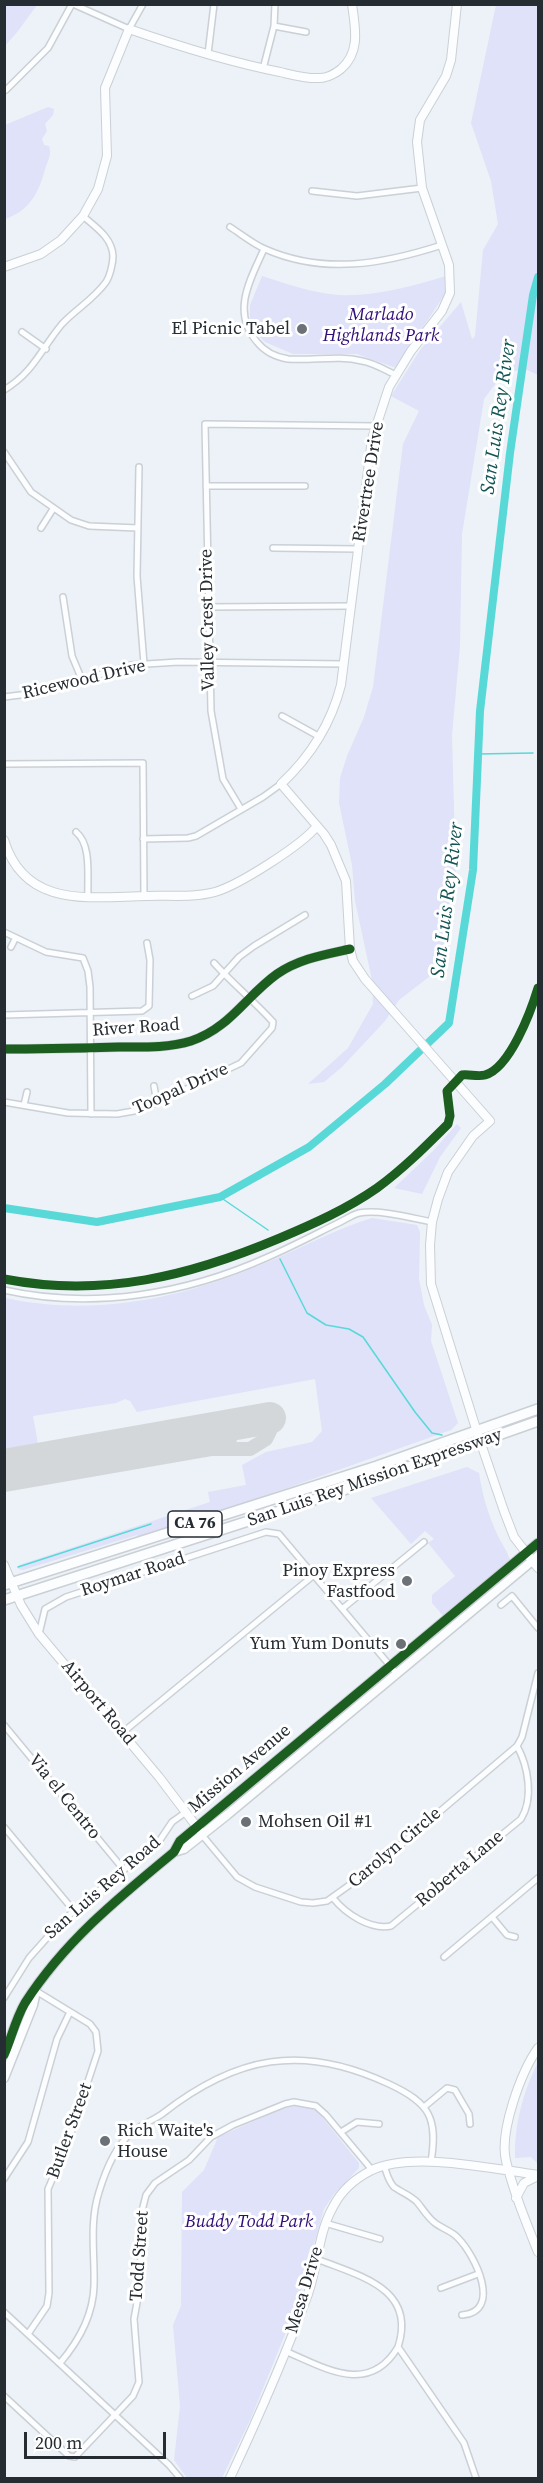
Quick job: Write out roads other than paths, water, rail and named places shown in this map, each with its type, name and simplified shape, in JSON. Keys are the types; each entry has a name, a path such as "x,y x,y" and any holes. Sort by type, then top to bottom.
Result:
{"highway":[{"name":"San Luis Rey Mission Expressway","path":"8,1584 477,1432 538,1409"},
{"name":"San Luis Rey Mission Expressway","path":"4,1600 323,1497 538,1421"}],"main road":[{"name":"Mission Avenue","path":"4,2055 25,2004 49,1969 77,1936 174,1852 184,1849 199,1831 285,1753 534,1559 538,1543"},
{"name":"Mission Avenue","path":"199,1831 249,1797 325,1734 394,1670"},
{"path":"325,1734 340,1715 340,1708"},
{"path":"249,1797 254,1788 284,1762 285,1753"},
{"name":"Mission Avenue","path":"4,2078 33,2005 36,1991"}],"street":[{"path":"6,90 48,48 73,4 129,29 208,54 307,78 323,78 342,69 351,57 356,45 352,4"},
{"path":"4,267 41,254 61,240 83,216 98,189 105,169 107,143 105,88 129,29 143,4"},
{"path":"208,54 214,4"},
{"path":"263,69 274,26 275,4"},
{"name":"Rivertree Drive","path":"143,839 196,836 281,784 307,758 320,738 336,703 344,664 372,439 389,387 447,302 451,285 451,273 422,188 417,132 424,110 446,75 451,60 457,4"},
{"path":"274,26 306,32"},
{"path":"312,191 357,196 422,188"},
{"path":"4,390 18,381 34,365 62,325 108,280 113,256 111,248 99,229 83,216"},
{"path":"230,227 264,249 298,260 341,265 391,260 442,245"},
{"path":"264,249 247,286 243,310 245,322 262,349 275,356 288,359 342,358 363,361 396,375"},
{"path":"22,332 46,349"},
{"name":"Valley Crest Drive","path":"242,809 226,786 218,761 211,711 205,424 376,426"},
{"path":"4,452 31,492 53,509 89,526 138,528"},
{"path":"139,467 139,622 144,664"},
{"path":"206,486 305,486"},
{"path":"41,528 53,509"},
{"path":"273,548 358,549"},
{"path":"63,597 72,656 82,680"},
{"path":"208,607 351,606"},
{"name":"Ricewood Drive","path":"4,697 44,692 115,669 144,664 344,664"},
{"path":"282,717 320,738"},
{"path":"4,764 143,763 144,896"},
{"path":"281,784 331,845 346,881 352,961 365,980 490,1121 473,1136 448,1172 432,1222 431,1284 477,1432 514,1537 534,1559"},
{"path":"4,840 15,864 29,879 42,888 64,896 202,894 229,887 304,840 317,826"},
{"path":"76,832 83,838 86,847 88,897"},
{"path":"192,996 213,986 254,946 305,915"},
{"path":"4,932 46,952 83,958 88,971 91,1012 92,1114"},
{"path":"11,947 15,939"},
{"path":"4,1015 142,1011 149,1006 150,960 147,943"},
{"name":"River Road","path":"4,1049 151,1047 190,1041 216,1029 236,1015 276,975 304,959 350,949"},
{"path":"214,963 251,999"},
{"name":"Toopal Drive","path":"4,1102 50,1111 92,1114 134,1111 157,1103 240,1063 272,1028 273,1022 251,999"},
{"path":"154,1086 157,1103"},
{"path":"24,1105 27,1092"},
{"path":"4,1290 52,1298 109,1299 150,1293 214,1278 267,1258 359,1213 377,1213 432,1222"},
{"name":"Roymar Road","path":"39,1634 45,1609 66,1597 266,1532 279,1534 394,1670"},
{"path":"342,1609 424,1542"},
{"name":"Airport Road","path":"4,1565 8,1584 17,1595 39,1634 122,1733 199,1831"},
{"path":"122,1733 314,1575"},
{"path":"501,1605 512,1596 538,1628"},
{"path":"517,1746 522,1737 538,1673"},
{"name":"Via el Centro","path":"4,1725 124,1870"},
{"name":"Roberta Lane","path":"333,1898 344,1910 359,1919 385,1927 391,1926 521,1819 525,1812 528,1775 524,1758 517,1746"},
{"name":"Carolyn Circle","path":"199,1831 237,1877 255,1887 313,1904 333,1898 517,1746"},
{"name":"San Luis Rey Road","path":"4,1998 40,1944 75,1911 160,1840 172,1822 186,1812"},
{"path":"4,1827 75,1911"},
{"path":"444,1957 538,1878"},
{"path":"492,1917 507,1935 515,1937"},
{"name":"Butler Street","path":"28,2334 44,2313 49,2294 48,2189 67,2145 98,2052 96,2032 90,2024 36,1991"},
{"path":"4,2179 28,2142 57,2039 70,2012"},
{"path":"538,2048 516,2094 510,2115 506,2160 516,2198 538,2253"},
{"path":"508,2168 518,2098 538,2055"},
{"path":"60,2363 83,2332 94,2289 93,2219 99,2190 119,2147 135,2130 197,2088 259,2063 282,2059 333,2064 374,2077 408,2094 424,2107 434,2131 431,2162"},
{"path":"424,2107 447,2088 456,2090 469,2114 471,2124"},
{"name":"Todd Street","path":"4,2396 69,2456 80,2455 133,2396 139,2382 134,2319 140,2286 142,2211 146,2195 155,2183 189,2160 211,2137 285,2104 316,2106 372,2170"},
{"path":"341,2132 357,2122 379,2124"},
{"name":"Mesa Drive","path":"230,2478 268,2396 309,2292 325,2223 340,2196 352,2182 372,2170 408,2161 508,2168 538,2175"},
{"path":"384,2166 389,2181 394,2187 416,2202 428,2217 450,2230 465,2246 484,2291 483,2303 475,2313 462,2315"},
{"path":"516,2198 524,2183 538,2175"},
{"path":"325,2223 380,2239"},
{"path":"285,2351 340,2374 352,2376 378,2368 398,2347 402,2331 401,2318 398,2305 386,2290 375,2282 317,2259"},
{"path":"441,2288 478,2274"},
{"path":"4,2312 169,2464 180,2478"},
{"path":"398,2347 464,2443 476,2478"}],"waterway":[{"name":"San Luis Rey River","path":"4,1208 97,1222 220,1197 309,1147 385,1084 449,1023 473,870 480,711 510,453 533,295 538,277"},
{"path":"478,754 533,753"},
{"path":"220,1197 268,1230"},
{"path":"280,1259 307,1313 326,1325 349,1329 363,1337 415,1412 432,1433 442,1435"},
{"path":"18,1567 151,1524"}],"place":[{"name":"El Picnic Tabel","path":"302,329"},
{"name":"Pinoy Express Fastfood","path":"407,1581"},
{"name":"Yum Yum Donuts","path":"401,1644"},
{"name":"Mohsen Oil #1","path":"246,1822"},
{"name":"Rich Waite's House","path":"105,2141"}],"park label":[{"name":"Marlado Highlands Park","path":"381,325"},
{"name":"Buddy Todd Park","path":"249,2222"}]}
